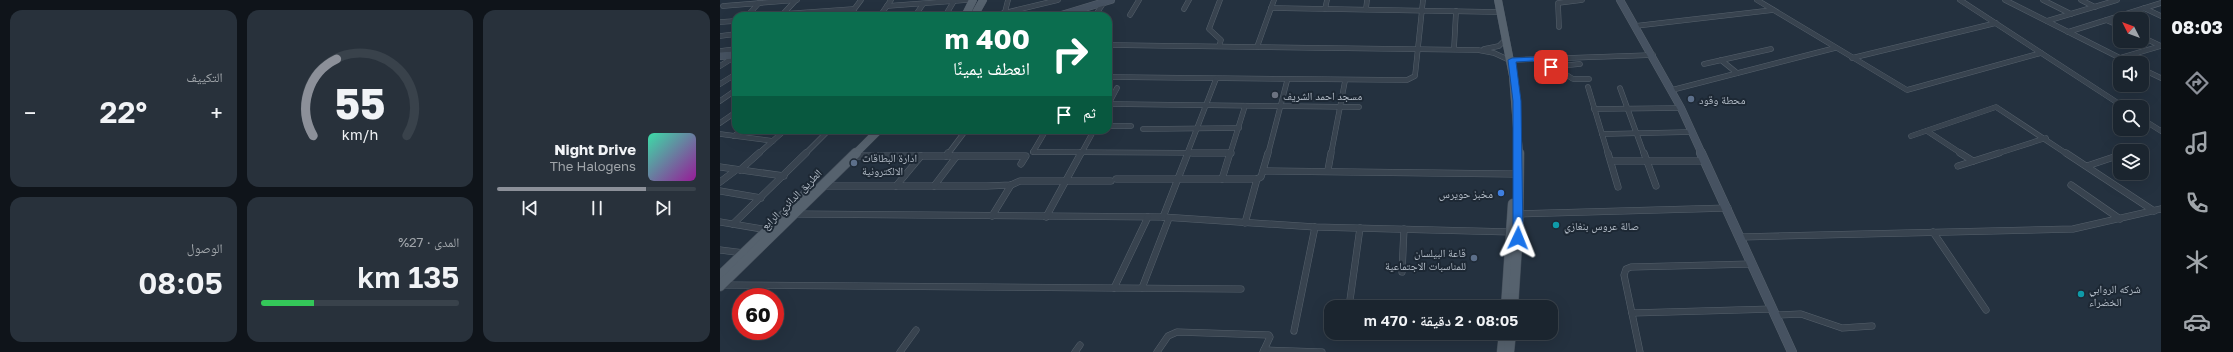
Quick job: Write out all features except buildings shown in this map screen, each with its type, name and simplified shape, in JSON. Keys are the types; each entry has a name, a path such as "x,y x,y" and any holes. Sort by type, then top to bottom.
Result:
{"main road":[{"path":"967,12 973,0"},
{"path":"976,12 984,0"},
{"path":"1494,0 1509,60"},
{"path":"1498,0 1509,60 1519,214 1513,300"},
{"path":"1620,0 1653,55 1681,108 1728,208 1792,352"},
{"path":"1071,12 1107,1"},
{"path":"720,53 732,53"},
{"name":"الطريق الدائري الرابع","path":"720,282 868,134"},
{"name":"الطريق الدائري الرابع","path":"720,282 744,253 794,214 875,134"},
{"path":"1507,300 1512,232 1513,174 1515,163"},
{"path":"1502,352 1503,340"},
{"path":"1509,352 1510,340"}],"street":[{"path":"721,7 728,0"},
{"path":"721,7 796,0"},
{"path":"785,12 796,0"},
{"path":"852,12 861,0"},
{"path":"883,12 891,0"},
{"path":"887,6 967,0"},
{"path":"1008,0 1005,12 1055,0"},
{"path":"1130,15 1139,0"},
{"path":"1184,9 1189,0"},
{"path":"1219,46 1221,40 1209,29 1220,0"},
{"path":"1257,47 1274,0"},
{"path":"1325,9 1327,0"},
{"path":"1366,9 1367,0"},
{"path":"1112,77 1287,81 1410,79 1415,76 1423,0"},
{"path":"1559,27 1558,3 1582,0"},
{"path":"1758,0 1835,48 1908,90 2041,53"},
{"path":"1960,0 2113,100"},
{"path":"2005,0 2116,56"},
{"path":"2043,0 2071,14"},
{"path":"2081,0 2095,7"},
{"path":"2047,21 2117,0"},
{"path":"947,12 954,1"},
{"path":"1098,12 1107,1"},
{"path":"2068,32 2161,2"},
{"path":"751,12 759,3"},
{"path":"918,12 923,4"},
{"path":"1271,8 1498,12"},
{"path":"2144,8 2161,16"},
{"path":"831,12 854,9"},
{"path":"1635,26 1773,10"},
{"path":"1454,49 1456,11"},
{"path":"720,22 732,20"},
{"path":"2106,20 2113,23"},
{"path":"1852,58 1996,23"},
{"path":"729,35 732,32"},
{"path":"720,36 732,35"},
{"path":"2149,40 2161,46"},
{"path":"1478,50 1494,48 1504,41"},
{"path":"1112,45 1454,49 1478,50 1494,53 1509,60 1653,55"},
{"path":"2127,56 2161,46"},
{"path":"1672,90 1835,48"},
{"path":"1704,64 1771,49"},
{"path":"720,66 732,56"},
{"path":"1535,59 1543,66 1554,67 1580,64"},
{"path":"1720,60 1737,73"},
{"path":"1554,67 1573,79 1589,79"},
{"path":"2149,72 2161,78"},
{"path":"720,84 732,77"},
{"path":"1142,288 1166,218 1177,179 1216,79"},
{"path":"720,81 732,81"},
{"path":"1245,223 1257,179 1263,171 1287,81"},
{"path":"1328,170 1345,81"},
{"path":"1588,87 1618,187"},
{"path":"1112,97 1117,88"},
{"path":"1620,88 1656,186"},
{"path":"720,101 732,93"},
{"path":"1112,104 1359,107"},
{"path":"1222,180 1245,106"},
{"path":"1911,136 1995,106 2158,210"},
{"path":"1594,109 1681,108"},
{"path":"720,123 732,115"},
{"path":"2149,123 2161,131"},
{"path":"1112,126 1130,126"},
{"path":"1143,129 1239,128"},
{"path":"1927,131 1974,161"},
{"path":"1602,134 1692,132"},
{"path":"720,134 773,141"},
{"path":"720,182 738,170 781,134"},
{"path":"733,224 826,134"},
{"path":"946,156 961,134"},
{"path":"1044,134 1033,152 1231,153"},
{"path":"1046,217 1092,134"},
{"path":"1958,166 2046,138"},
{"path":"853,156 1026,156 1021,164"},
{"path":"896,186 920,156"},
{"path":"934,186 956,157"},
{"path":"2087,166 2113,157"},
{"path":"1611,161 1705,161"},
{"path":"720,167 784,176"},
{"path":"1263,171 1328,170 1513,174"},
{"path":"822,186 1011,185 1020,181 1257,179"},
{"path":"992,216 1011,185"},
{"path":"2071,185 2120,219"},
{"path":"720,191 761,198"},
{"path":"1519,214 1728,208"},
{"path":"1741,237 2073,229 2158,210"},
{"path":"794,214 1148,217 1315,227 1512,232"},
{"path":"1114,288 1148,217"},
{"path":"720,222 772,231"},
{"path":"1294,331 1315,227"},
{"path":"1350,300 1360,228"},
{"path":"1402,272 1404,229"},
{"path":"1933,232 1986,310"},
{"path":"720,250 744,253"},
{"path":"1640,352 1624,275 1626,269 1631,266 1752,264"},
{"path":"720,282 1240,289"},
{"path":"1632,313 1774,312 1801,314 1842,328 1872,326"},
{"path":"900,352 916,330"},
{"path":"1158,352 1168,336 1177,332 1269,335 1270,337 1263,351 1322,352"},
{"path":"1074,352 1080,345"}],"place":[{"name":"مسجد احمد الشريف","path":"1275,95"},
{"name":"محطة وقود","path":"1691,99"},
{"name":"ادارة البطاقات الالكترونية","path":"854,163"},
{"name":"مخبز حويرس","path":"1501,193"},
{"name":"صالة عروس بنغازي","path":"1556,225"},
{"name":"قاعة البيلسان للمناسبات الاجتماعية","path":"1474,258"},
{"name":"شركه الروابي الخضراء","path":"2081,294"}],"route":[{"path":"1518,238 1519,183 1517,101 1512,60 1535,59 1543,66 1551,67"}]}
